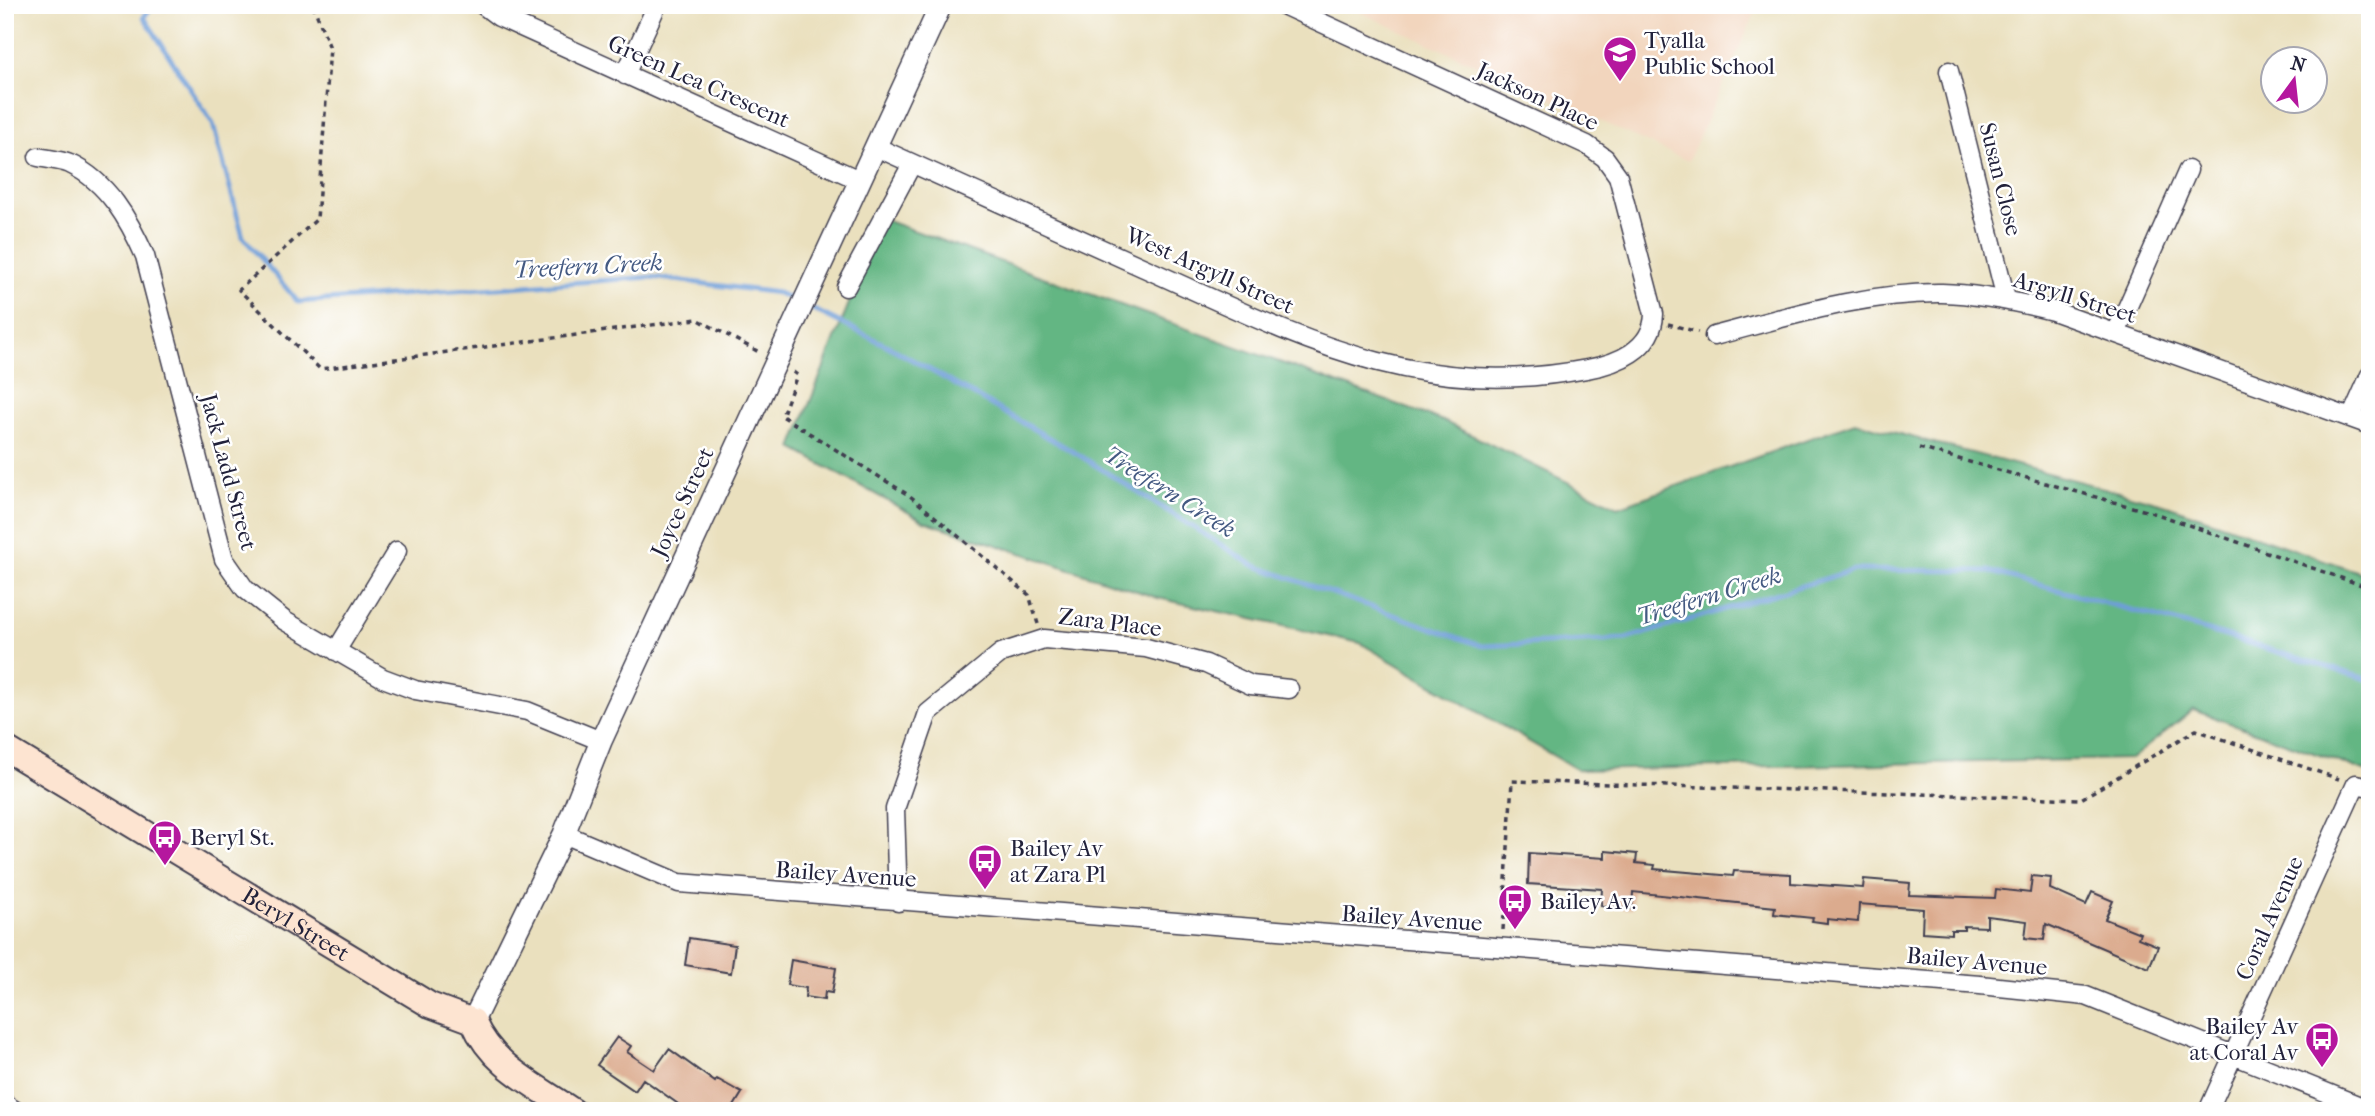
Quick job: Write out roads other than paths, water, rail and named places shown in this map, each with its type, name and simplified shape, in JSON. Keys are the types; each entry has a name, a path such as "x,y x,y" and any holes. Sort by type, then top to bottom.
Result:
{"main road":[{"name":"Beryl Street","path":"5,748 430,1004 473,1021"},
{"path":"473,1021 488,1051 499,1061 573,1111"}],"street":[{"name":"Green Lea Crescent","path":"484,5 499,17 859,180"},
{"path":"625,75 657,5"},
{"name":"Joyce Street","path":"473,1021 564,834 601,741 941,5"},
{"name":"Jackson Place","path":"1283,5 1597,151 1618,176 1654,320 1643,343 1616,362 1540,378"},
{"name":"Susan Close","path":"1949,71 2006,299"},
{"name":"West Argyll Street","path":"876,147 1307,341 1398,368 1462,378 1540,378"},
{"name":"Jack Ladd Street","path":"38,157 70,164 104,189 128,219 152,279 224,559 245,589 285,621 383,678 415,690 527,711 601,741"},
{"path":"846,287 912,164"},
{"path":"2116,333 2188,170"},
{"name":"Argyll Street","path":"1714,336 1863,301 1941,293 2006,299 2053,311 2370,425"},
{"path":"2351,418 2370,375"},
{"path":"335,651 397,551"},
{"name":"Zara Place","path":"898,902 895,809 928,713 1001,653 1044,639 1146,648 1206,664 1251,685 1289,689"},
{"name":"Coral Avenue","path":"2208,1111 2363,786"},
{"name":"Bailey Avenue","path":"564,834 678,883 1980,985 2086,996 2370,1111"},
{"path":"5,1104 16,1111"}],"waterway":[{"name":"Treefern Creek","path":"153,5 144,17 213,124 243,237 298,302 651,277 778,293 798,302"},
{"name":"Treefern Creek","path":"806,306 888,346 1079,455 1253,565 1482,646 1626,639 1854,570 1988,571 2209,631 2370,680"}],"place":[{"name":"Tyalla Public School","path":"1620,83"},
{"name":"Beryl St.","path":"165,867"},
{"name":"Bailey Av at Zara Pl","path":"985,891"},
{"name":"Bailey Av.","path":"1515,931"},
{"name":"Bailey Av at Coral Av","path":"2322,1069"}]}
